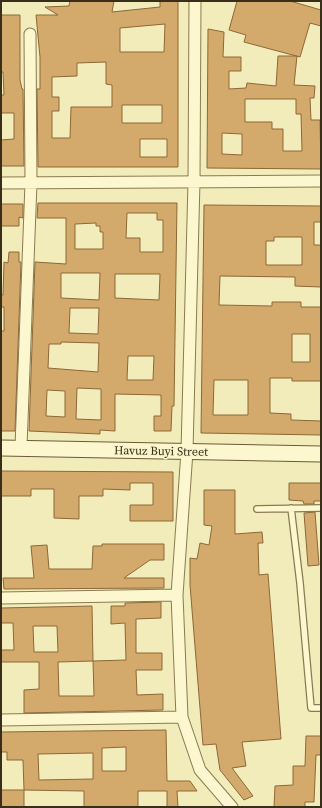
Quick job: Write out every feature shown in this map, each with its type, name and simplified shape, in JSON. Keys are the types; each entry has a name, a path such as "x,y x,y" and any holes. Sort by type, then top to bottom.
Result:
{"main road":[{"name":"Havuz Buyi Street","path":"1,448 21,447 321,454"}],"street":[{"path":"195,1 194,182 187,452 177,596 182,717 200,770 232,807"},
{"path":"21,447 31,183 30,34"},
{"path":"1,183 321,181"},
{"path":"1,598 177,596"},
{"path":"1,720 182,717"}],"lane":[{"path":"291,508 300,583 311,708 321,708"},
{"path":"257,509 321,508"}],"building":[{"path":"70,1 114,1 112,12 160,7 160,1 178,1 178,167 38,167 37,89 40,89 40,57 36,15 58,15 45,7 69,6","holes":["165,24 164,52 120,52 120,28","106,62 106,84 112,85 112,107 71,107 70,138 52,138 52,111 59,111 59,97 52,97 52,77 77,76 77,63","122,105 162,105 162,123 122,123","140,139 167,139 167,157 140,157"]},
{"path":"237,1 290,1 321,10 321,26 310,23 300,57 244,42 246,35 229,30"},
{"path":"1,15 20,15 20,80 23,89 24,166 1,166 1,140 14,139 14,113 1,113 1,95 4,95 3,72 1,72"},
{"path":"208,29 224,32 223,57 241,57 241,71 229,71 229,89 246,88 247,83 276,86 278,56 297,56 294,85 315,86 314,98 310,98 311,120 320,120 321,169 207,168","holes":["245,99 296,99 296,114 301,114 302,151 283,151 283,129 272,129 272,122 245,122","222,133 242,134 242,155 222,154"]},
{"path":"38,203 177,203 174,406 172,406 171,431 154,431 154,416 161,416 161,395 115,394 115,431 100,430 100,434 29,431 35,262 66,264 66,218 37,218","holes":["127,213 157,213 157,220 163,220 163,252 140,252 140,238 126,238","96,223 96,226 100,226 100,232 103,232 103,249 75,249 75,224","61,273 100,273 99,300 61,298","115,274 160,274 159,300 115,298","70,308 99,308 98,334 69,333","61,342 99,343 98,372 48,368 49,344 61,344","128,356 154,356 153,380 127,380","77,388 101,389 101,420 76,419","47,390 65,391 65,417 46,416"]},
{"path":"1,204 23,204 23,218 19,217 19,226 1,226"},
{"path":"204,205 321,206 321,222 314,222 314,245 321,245 321,287 295,286 295,277 220,276 219,305 272,306 272,302 301,302 301,307 321,307 321,381 292,381 292,378 270,378 270,413 291,414 291,420 321,421 321,435 201,433","holes":["274,237 302,237 302,265 266,265 266,241 274,241","292,334 310,334 310,362 292,362","214,380 248,380 248,415 213,415"]},
{"path":"9,252 19,252 19,262 21,262 15,431 1,431 1,331 4,331 4,307 1,307 1,295 3,295 4,262 8,263"},
{"path":"1,471 173,472 173,521 130,521 130,505 153,505 153,483 130,483 130,490 103,489 103,496 79,496 79,519 54,518 54,489 31,489 31,496 1,496"},
{"path":"289,483 321,483 321,501 314,501 314,504 304,504 303,501 289,500"},
{"path":"204,490 235,490 235,534 262,532 263,543 258,543 259,575 268,574 281,739 242,742 246,766 232,768 253,796 244,800 220,770 216,744 203,745 190,585 190,558 197,559 200,543 209,545 212,526 204,525"},
{"path":"315,512 319,565 308,566 304,513"},
{"path":"102,544 164,544 164,560 150,560 124,578 164,578 164,588 4,589 3,578 34,578 31,546 47,545 49,569 92,569 93,546 102,546"},
{"path":"161,602 161,618 136,619 136,653 162,653 162,670 136,670 137,695 163,694 163,710 24,713 24,690 39,689 39,662 1,662 1,650 14,650 13,623 1,623 1,608 92,606 93,661 126,660 125,623 111,624 111,606 125,606 125,603","holes":["33,626 57,626 58,652 34,652","93,661 94,696 59,696 58,662"]},
{"path":"166,730 167,781 190,781 197,791 177,791 178,807 167,807 167,791 138,791 138,807 84,807 84,791 24,790 23,760 7,760 7,752 1,752 1,732","holes":["126,747 126,771 102,771 102,748","93,753 93,779 39,780 38,754"]},
{"path":"306,736 321,736 321,755 316,755 314,802 305,802 305,807 274,807 275,786 293,785 293,766 305,766"},
{"path":"1,790 24,790 24,807 1,807"}]}
